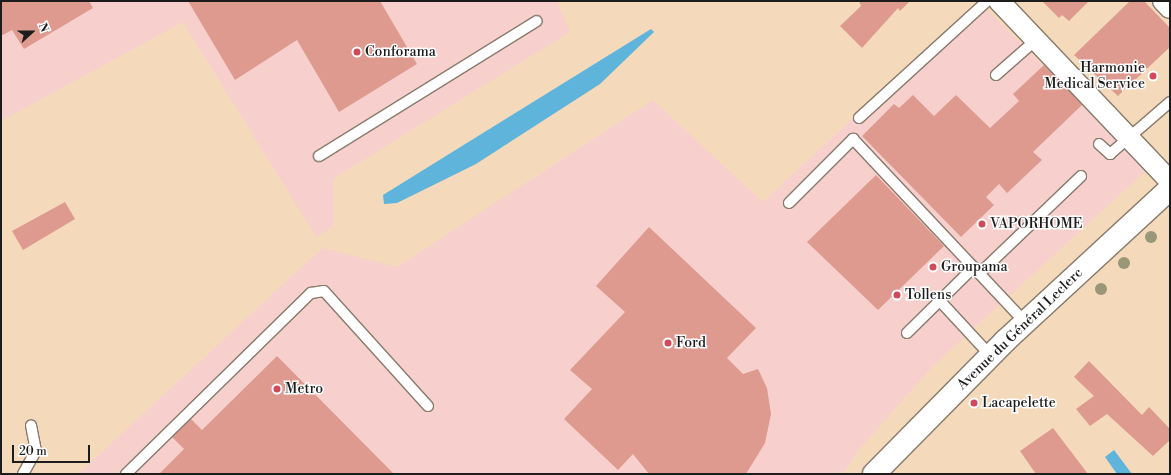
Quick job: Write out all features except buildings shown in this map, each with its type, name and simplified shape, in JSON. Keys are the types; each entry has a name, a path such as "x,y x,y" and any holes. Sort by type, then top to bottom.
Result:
{"street":[{"path":"1000,1 1170,181"},
{"path":"1163,1 1170,8"},
{"name":"Avenue du Général Leclerc","path":"874,474 1025,322 1170,188"}],"lane":[{"path":"859,118 987,1"},
{"path":"319,156 537,21"},
{"path":"996,76 1037,39"},
{"path":"1099,144 1110,154 1130,140 1170,102"},
{"path":"789,203 853,139 1025,322"},
{"path":"907,333 940,301 977,270 1080,176"},
{"path":"126,474 311,293 324,291 428,406"},
{"path":"940,301 991,356"},
{"path":"23,474 36,451 31,425"}],"shaded area":[{"path":"1,1 557,1 570,32 333,179 334,226 316,237 183,22 1,121"},
{"path":"978,1 1148,169 933,366 857,452 843,474 78,474 322,248 397,267 653,100 763,202"}],"water":[{"path":"651,29 654,32 600,84 476,164 397,203 384,204 383,195"},
{"path":"1114,450 1132,474 1117,474 1105,457"}],"place":[{"name":"Conforama","path":"357,52"},
{"name":"Harmonie Medical Service","path":"1153,76"},
{"name":"VAPORHOME","path":"982,224"},
{"name":"Groupama","path":"933,267"},
{"name":"Tollens","path":"897,295"},
{"name":"Ford","path":"668,343"},
{"name":"Metro","path":"277,389"},
{"name":"Lacapelette","path":"974,403"}]}
